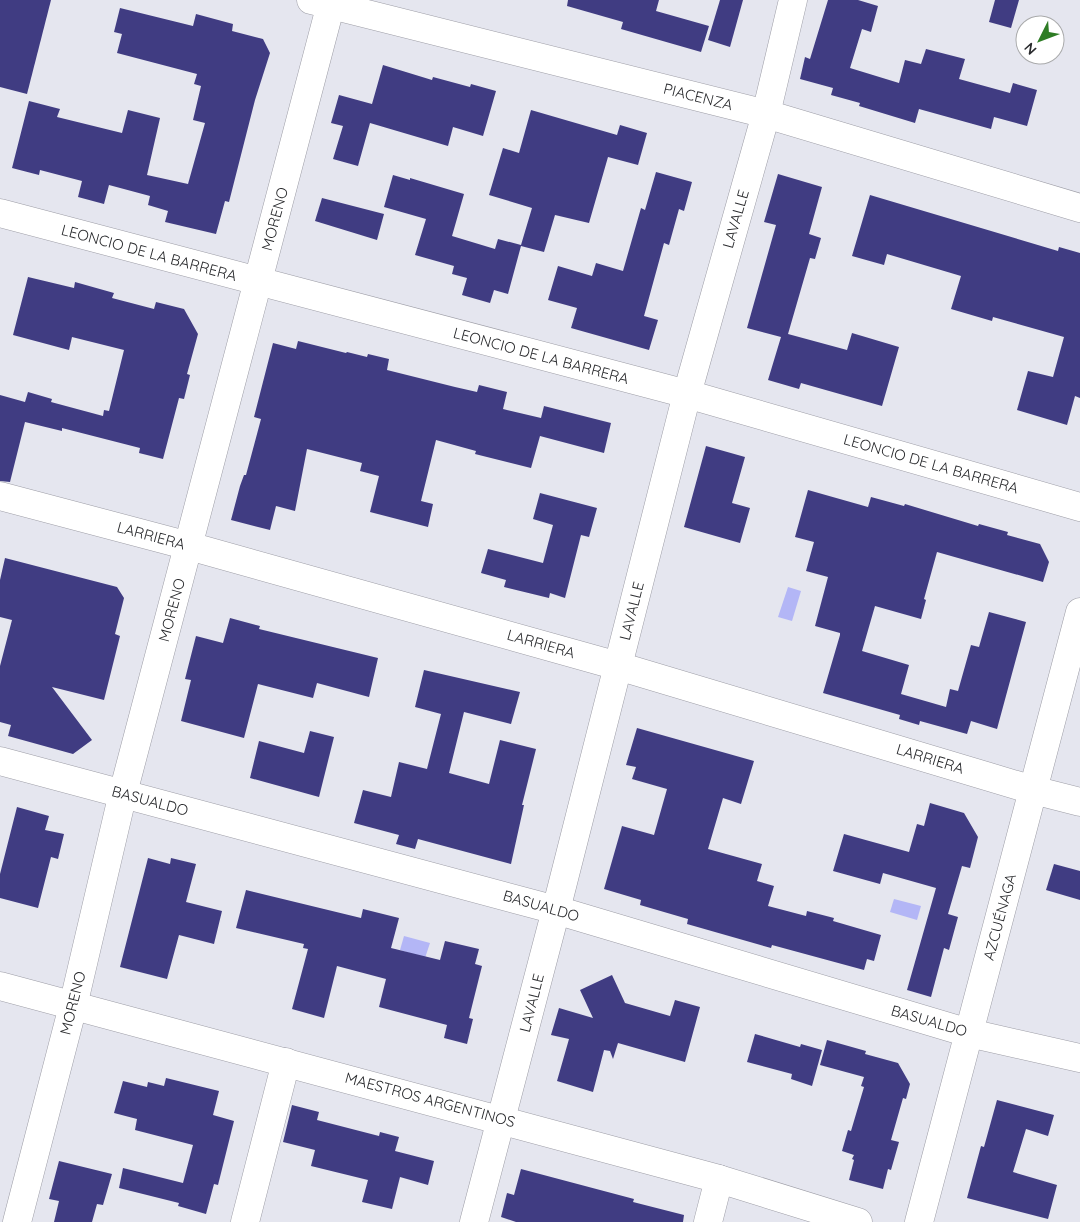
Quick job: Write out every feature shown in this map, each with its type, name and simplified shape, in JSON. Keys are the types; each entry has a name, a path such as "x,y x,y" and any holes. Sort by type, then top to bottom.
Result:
{"street":[{"name":"LAVALLE","path":"474,1222 502,1120 687,394 766,114 793,0"},
{"name":"PIACENZA","path":"325,2 766,114 1080,208"},
{"name":"MORENO","path":"17,1222 73,1006 123,793 258,282 325,2"},
{"name":"LEONCIO DE LA BARRERA","path":"0,214 687,394 1080,507"},
{"name":"LARRIERA","path":"0,496 189,546 618,666 1033,790 1080,802"},
{"name":"AZCUÉNAGA","path":"919,1222 1080,612"},
{"name":"BASUALDO","path":"0,761 556,910 969,1033 1080,1058"},
{"name":"MAESTROS ARGENTINOS","path":"0,986 719,1179 858,1222"},
{"path":"245,1222 286,1062"},
{"path":"708,1222 719,1179"}],"water":[{"path":"788,587 801,591 792,621 778,617"},
{"path":"894,899 921,906 917,920 890,912"},
{"path":"404,936 430,943 425,958 400,950"}],"building":[{"path":"0,0 51,0 27,94 0,87"},
{"path":"568,0 659,0 656,11 709,26 701,52 621,29 623,22 567,6"},
{"path":"720,0 743,0 730,47 708,40"},
{"path":"828,0 858,0 878,6 871,32 862,29 850,68 899,83 905,60 921,64 926,49 965,59 959,79 1010,93 1013,83 1037,90 1027,126 994,117 991,129 919,109 915,123 859,106 860,103 831,95 833,88 800,79 805,57 810,59"},
{"path":"995,0 1019,0 1011,28 989,22"},
{"path":"120,8 193,26 196,14 233,24 232,31 263,39 270,53 255,100 229,202 225,201 216,234 165,222 168,211 148,205 150,196 109,185 104,204 78,197 82,181 40,170 39,175 12,168 29,101 60,109 57,117 122,133 128,110 160,118 147,175 188,184 205,123 193,120 201,86 194,84 197,74 117,53 122,34 114,32"},
{"path":"383,65 432,80 433,77 470,87 471,84 496,91 483,136 453,127 448,146 370,123 358,166 333,159 343,126 331,123 339,95 372,104"},
{"path":"531,110 617,135 620,125 647,133 638,165 608,157 589,223 555,215 544,252 521,246 508,294 494,290 490,303 462,295 467,278 452,274 454,266 415,255 426,219 384,207 393,175 464,194 452,236 495,249 498,239 521,245 532,208 489,195 503,148 519,153"},
{"path":"656,172 692,182 684,211 679,209 669,245 664,243 644,316 658,320 649,350 571,328 577,308 548,300 558,266 592,276 596,263 623,271 641,208 645,210"},
{"path":"778,174 822,187 809,234 821,238 815,259 810,258 788,334 847,350 852,333 899,347 882,406 801,383 799,389 768,380 781,337 747,328 776,225 764,222"},
{"path":"870,195 1058,251 1059,247 1080,253 1080,398 1075,396 1067,425 1017,410 1028,371 1053,377 1064,337 993,317 992,321 951,309 961,276 887,254 884,265 852,256"},
{"path":"322,198 384,214 377,240 315,221"},
{"path":"28,277 74,288 75,282 114,293 112,298 154,309 156,302 184,309 198,334 187,374 190,375 184,399 179,398 163,459 139,453 140,448 62,428 62,431 25,422 10,482 0,481 0,395 25,402 28,392 52,399 51,402 103,416 104,410 109,411 124,350 72,337 69,350 13,335"},
{"path":"298,341 346,353 367,357 368,354 389,359 387,370 455,387 477,392 479,385 507,392 503,409 541,418 544,406 611,423 604,453 540,436 531,468 475,454 476,451 436,440 421,501 433,504 428,527 370,512 379,476 360,471 362,463 307,449 295,511 276,506 270,530 231,520 240,486 244,475 246,475 261,419 254,417 273,343 296,349"},
{"path":"706,446 745,457 732,503 750,508 740,543 684,527"},
{"path":"808,490 868,507 871,497 904,506 905,504 978,526 979,524 1008,532 1007,535 1040,544 1049,562 1043,582 937,552 924,599 926,600 921,619 875,606 862,651 909,665 901,694 946,707 950,689 958,691 971,645 979,647 989,612 1026,622 997,729 971,721 967,734 920,721 919,725 899,719 900,715 823,693 840,633 815,626 828,577 806,571 814,542 795,537"},
{"path":"540,493 597,508 589,537 581,535 565,598 550,593 549,598 504,587 506,580 481,573 488,549 543,563 553,525 533,519"},
{"path":"5,558 117,587 124,598 115,634 120,636 104,700 52,687 92,740 73,754 8,736 11,725 0,722 0,666 12,620 0,617 0,580"},
{"path":"230,618 260,626 259,629 378,658 369,697 317,683 313,698 258,684 244,738 181,721 191,680 185,679 196,636 223,643"},
{"path":"424,670 520,692 511,724 464,712 449,773 489,784 500,740 536,749 522,805 524,805 511,864 418,839 415,849 396,844 399,835 354,823 363,790 391,797 399,762 427,769 441,714 415,707"},
{"path":"637,728 754,761 741,804 723,798 708,849 762,864 757,881 774,886 768,906 806,916 807,911 834,918 833,921 881,935 874,961 867,959 864,970 772,945 771,948 687,924 688,919 640,905 641,900 604,889 622,826 654,835 667,789 632,779 636,767 626,765"},
{"path":"310,731 334,737 319,797 250,778 259,741 304,753"},
{"path":"930,803 964,813 978,837 970,868 962,866 948,914 958,917 949,950 944,948 931,997 907,990 936,888 883,873 880,884 833,871 844,834 909,852 917,824 924,826"},
{"path":"17,807 49,816 45,830 64,834 58,859 51,857 38,908 0,898 0,874"},
{"path":"148,858 170,864 171,858 196,864 186,902 222,911 214,944 179,935 167,979 120,967"},
{"path":"1054,864 1080,871 1080,900 1046,890"},
{"path":"246,890 361,918 363,909 399,918 391,948 440,960 445,941 479,949 475,964 482,966 469,1018 473,1019 467,1044 444,1038 447,1025 379,1007 386,979 337,966 324,1018 292,1009 308,949 303,948 304,944 236,928"},
{"path":"612,975 625,1003 670,1016 675,1000 700,1007 685,1062 618,1043 613,1059 610,1051 604,1050 593,1092 557,1081 569,1039 551,1035 559,1008 593,1018 580,990"},
{"path":"755,1034 800,1047 801,1044 822,1050 812,1086 791,1079 792,1074 747,1062"},
{"path":"827,1040 866,1051 865,1054 898,1063 910,1084 906,1099 903,1098 891,1140 899,1142 891,1170 888,1169 883,1189 849,1180 854,1155 842,1151 848,1130 851,1131 864,1087 861,1086 864,1077 820,1065"},
{"path":"166,1078 219,1091 213,1115 234,1121 218,1185 214,1184 206,1214 178,1206 179,1203 119,1188 123,1168 183,1183 193,1145 135,1130 137,1119 114,1113 123,1081 147,1087 148,1082 164,1086"},
{"path":"997,1100 1054,1115 1048,1136 1026,1129 1013,1172 1057,1185 1048,1219 967,1198 981,1146 984,1147"},
{"path":"292,1105 319,1112 317,1120 379,1136 380,1132 399,1137 395,1151 434,1161 428,1185 400,1177 392,1209 362,1202 368,1180 311,1166 315,1150 283,1142"},
{"path":"59,1161 112,1174 103,1205 97,1204 92,1222 54,1222 59,1201 49,1199"},
{"path":"521,1169 634,1199 633,1202 684,1215 683,1222 516,1222 501,1217 507,1193 514,1195"}]}
